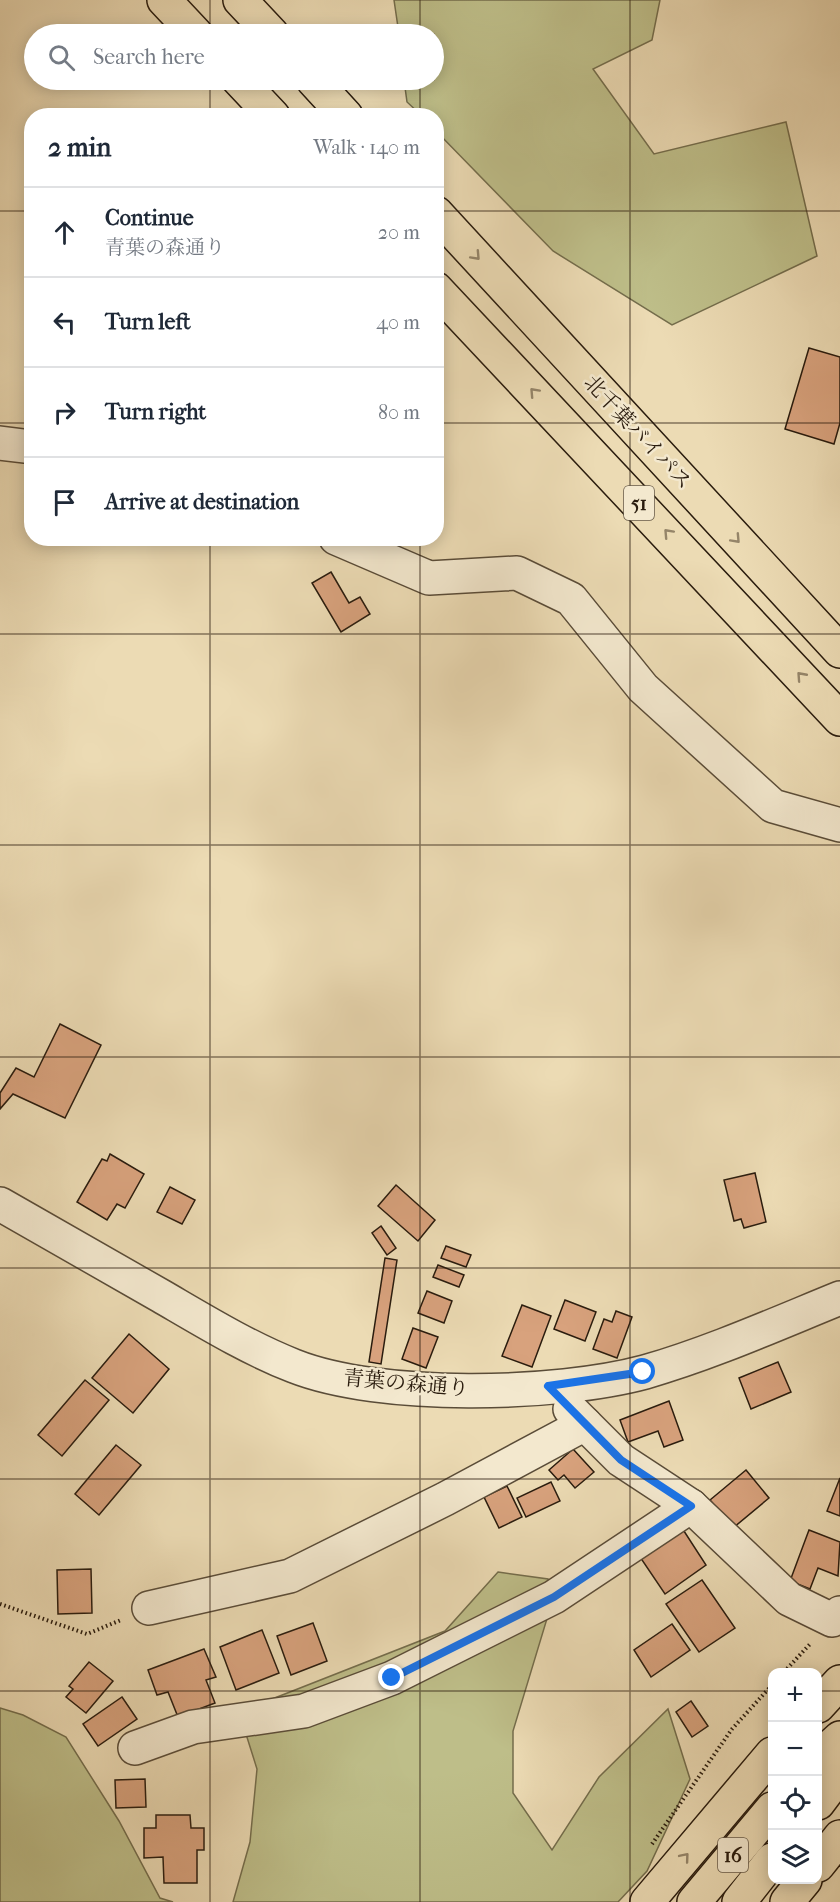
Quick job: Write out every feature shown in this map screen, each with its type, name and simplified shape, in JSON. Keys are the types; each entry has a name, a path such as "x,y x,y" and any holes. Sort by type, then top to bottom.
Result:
{"highway":[{"path":"164,0 187,24"},
{"path":"240,0 263,24"},
{"path":"248,90 265,108"},
{"path":"322,90 339,108"},
{"name":"北千葉バイパス","path":"444,222 840,651"},
{"name":"51","path":"444,298 840,719"},
{"path":"822,1702 840,1682"},
{"path":"822,1754 840,1738"},
{"path":"647,1902 768,1759"},
{"path":"822,1798 840,1774"},
{"name":"16","path":"694,1902 768,1814"},
{"path":"822,1860 840,1837"},
{"path":"740,1902 768,1865"},
{"path":"787,1902 803,1884"}],"street":[{"path":"0,443 24,446"},
{"path":"355,546 429,578 517,573 571,599 643,688 774,807 840,825"},
{"name":"青葉の森通り","path":"0,1204 222,1331 294,1366 346,1381 398,1387 465,1390 548,1386 643,1372 697,1355 840,1298"},
{"path":"548,1386 621,1460 691,1506 789,1599 836,1617"},
{"path":"149,1608 290,1576 445,1499 585,1424"},
{"path":"135,1748 193,1727 304,1711 392,1678 554,1597 691,1506"}],"path":[{"path":"0,1604 87,1634 149,1608"},
{"path":"788,1668 836,1617"},
{"path":"645,1854 732,1729 768,1689"}],"green space":[{"path":"394,0 660,0 652,40 593,69 654,154 786,122 817,256 672,325 553,251 444,139 444,108 413,108 407,102 405,90 444,90 444,24 398,24"},
{"path":"498,1572 548,1579 549,1612 513,1731 513,1793 552,1850 599,1777 668,1709 690,1779 647,1871 618,1902 233,1902 250,1842 257,1769 239,1712 445,1631"},
{"path":"0,1708 23,1715 66,1737 119,1821 160,1898 173,1902 0,1902"}],"building":[{"path":"809,348 840,357 840,423 834,444 785,429"},
{"path":"331,572 349,603 360,597 370,614 341,632 312,583"},
{"path":"60,1024 101,1045 65,1118 13,1094 0,1109 0,1093 16,1068 34,1077"},
{"path":"110,1154 144,1174 125,1208 117,1204 107,1220 77,1202 102,1159 107,1161"},
{"path":"755,1173 766,1222 744,1228 741,1219 734,1221 724,1180"},
{"path":"396,1185 435,1220 418,1241 378,1206"},
{"path":"170,1187 195,1200 182,1224 157,1212"},
{"path":"381,1226 396,1248 387,1255 372,1233"},
{"path":"446,1246 471,1255 466,1267 441,1258"},
{"path":"385,1258 397,1260 381,1364 369,1362"},
{"path":"438,1265 464,1275 459,1287 433,1277"},
{"path":"427,1291 452,1301 444,1323 418,1313"},
{"path":"565,1300 596,1312 585,1341 554,1329"},
{"path":"522,1305 551,1316 532,1367 502,1356"},
{"path":"616,1311 632,1317 617,1358 593,1349 604,1319 612,1322"},
{"path":"413,1328 438,1337 426,1368 402,1359"},
{"path":"129,1334 169,1369 133,1413 92,1378"},
{"path":"778,1362 791,1392 751,1409 739,1378"},
{"path":"85,1380 109,1400 62,1456 38,1435"},
{"path":"669,1401 683,1440 664,1447 658,1431 628,1442 620,1420"},
{"path":"116,1445 141,1465 99,1515 75,1494"},
{"path":"573,1449 594,1472 575,1488 564,1475 558,1480 549,1470"},
{"path":"746,1470 769,1498 733,1528 710,1500"},
{"path":"840,1478 840,1516 827,1511"},
{"path":"551,1482 560,1501 526,1517 517,1498"},
{"path":"507,1486 522,1517 499,1528 484,1497"},
{"path":"682,1528 706,1565 665,1594 640,1557"},
{"path":"809,1530 840,1542 838,1576 818,1568 810,1589 790,1581"},
{"path":"91,1569 92,1613 58,1614 57,1570"},
{"path":"702,1580 735,1628 699,1652 666,1604"},
{"path":"313,1623 327,1661 291,1675 277,1636"},
{"path":"672,1624 690,1650 651,1677 634,1650"},
{"path":"262,1630 279,1673 236,1690 220,1647"},
{"path":"204,1649 216,1677 206,1680 215,1703 178,1717 168,1692 157,1695 148,1670"},
{"path":"89,1662 113,1681 86,1713 66,1697 73,1689 69,1686"},
{"path":"122,1697 137,1719 98,1746 83,1724"},
{"path":"691,1701 708,1726 692,1737 676,1712"},
{"path":"145,1779 146,1807 116,1808 115,1780"},
{"path":"156,1815 190,1815 191,1828 204,1828 204,1850 197,1850 197,1883 164,1883 163,1857 144,1858 144,1828 156,1828"}],"route":[{"path":"392,1678 554,1597 691,1506 621,1460 548,1386 583,1383 643,1372"}]}
